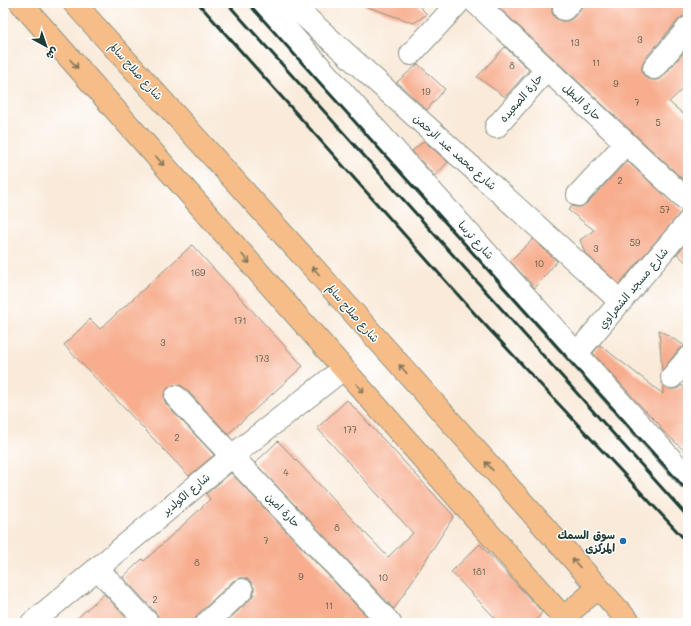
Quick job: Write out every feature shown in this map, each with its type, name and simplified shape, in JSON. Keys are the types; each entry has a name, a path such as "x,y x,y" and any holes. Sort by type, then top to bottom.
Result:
{"highway":[{"path":"21,3 565,620 598,588"},
{"name":"شارع صلاح سالم","path":"74,3 319,274 630,623"}],"street":[{"name":"شارع ترسا","path":"263,3 688,478"},
{"name":"شارع محمد عبد الرحمن","path":"290,3 621,302"},
{"path":"410,54 458,3"},
{"name":"حارة البطل","path":"476,3 688,201"},
{"path":"654,68 688,28"},
{"name":"حارة الصعيده","path":"496,127 547,69"},
{"path":"578,195 626,143"},
{"name":"شارع مسجد الشعراوي","path":"577,353 688,222"},
{"path":"672,376 688,358"},
{"name":"شارع الكولدير","path":"32,623 232,456 343,369"},
{"name":"حارة امين","path":"176,397 390,623"},
{"path":"97,568 148,623"},
{"path":"206,623 242,590"}],"building":[{"path":"365,3 416,3 427,14 414,23 365,6"},
{"path":"494,3 553,3 552,13 555,18 561,21 568,21 573,18 582,7 582,3 681,3 688,9 688,16 683,16 678,20 644,60 642,73 646,78 659,80 688,47 688,84 669,102 688,118 688,184"},
{"path":"505,47 529,70 505,97 477,77"},
{"path":"418,64 445,89 427,110 397,82"},
{"path":"424,141 448,162 435,176 412,151"},
{"path":"627,161 682,211 619,284 585,253 580,240 594,230 568,210 572,206 581,207 587,203"},
{"path":"533,239 557,261 535,288 510,261"},
{"path":"688,241 688,264 677,254"},
{"path":"192,245 303,366 228,434 185,388 180,385 173,385 168,388 164,394 164,400 167,405 214,455 189,476 64,345 90,319 100,329"},
{"path":"659,330 685,346 678,350 662,371"},
{"path":"600,345 663,394 663,385 670,389 677,389 682,385 688,393 688,454 660,428 661,426 593,353"},
{"path":"347,400 454,516 394,609 255,463 278,441 388,557 413,533 317,428"},
{"path":"231,473 373,623 225,623 251,599 254,594 254,588 251,582 246,578 240,578 233,581 198,614 195,619 195,623 160,623 157,614 123,577 142,559 144,561 198,511 210,499 206,494"},
{"path":"480,544 542,612 535,623 500,623 451,572"},
{"path":"104,594 131,623 72,623"}],"railway":[{"path":"198,3 475,314 688,543"},
{"path":"227,3 688,517"},
{"path":"248,3 688,492"}],"place":[{"name":"سوق السمك المركزى","path":"623,541"}]}
